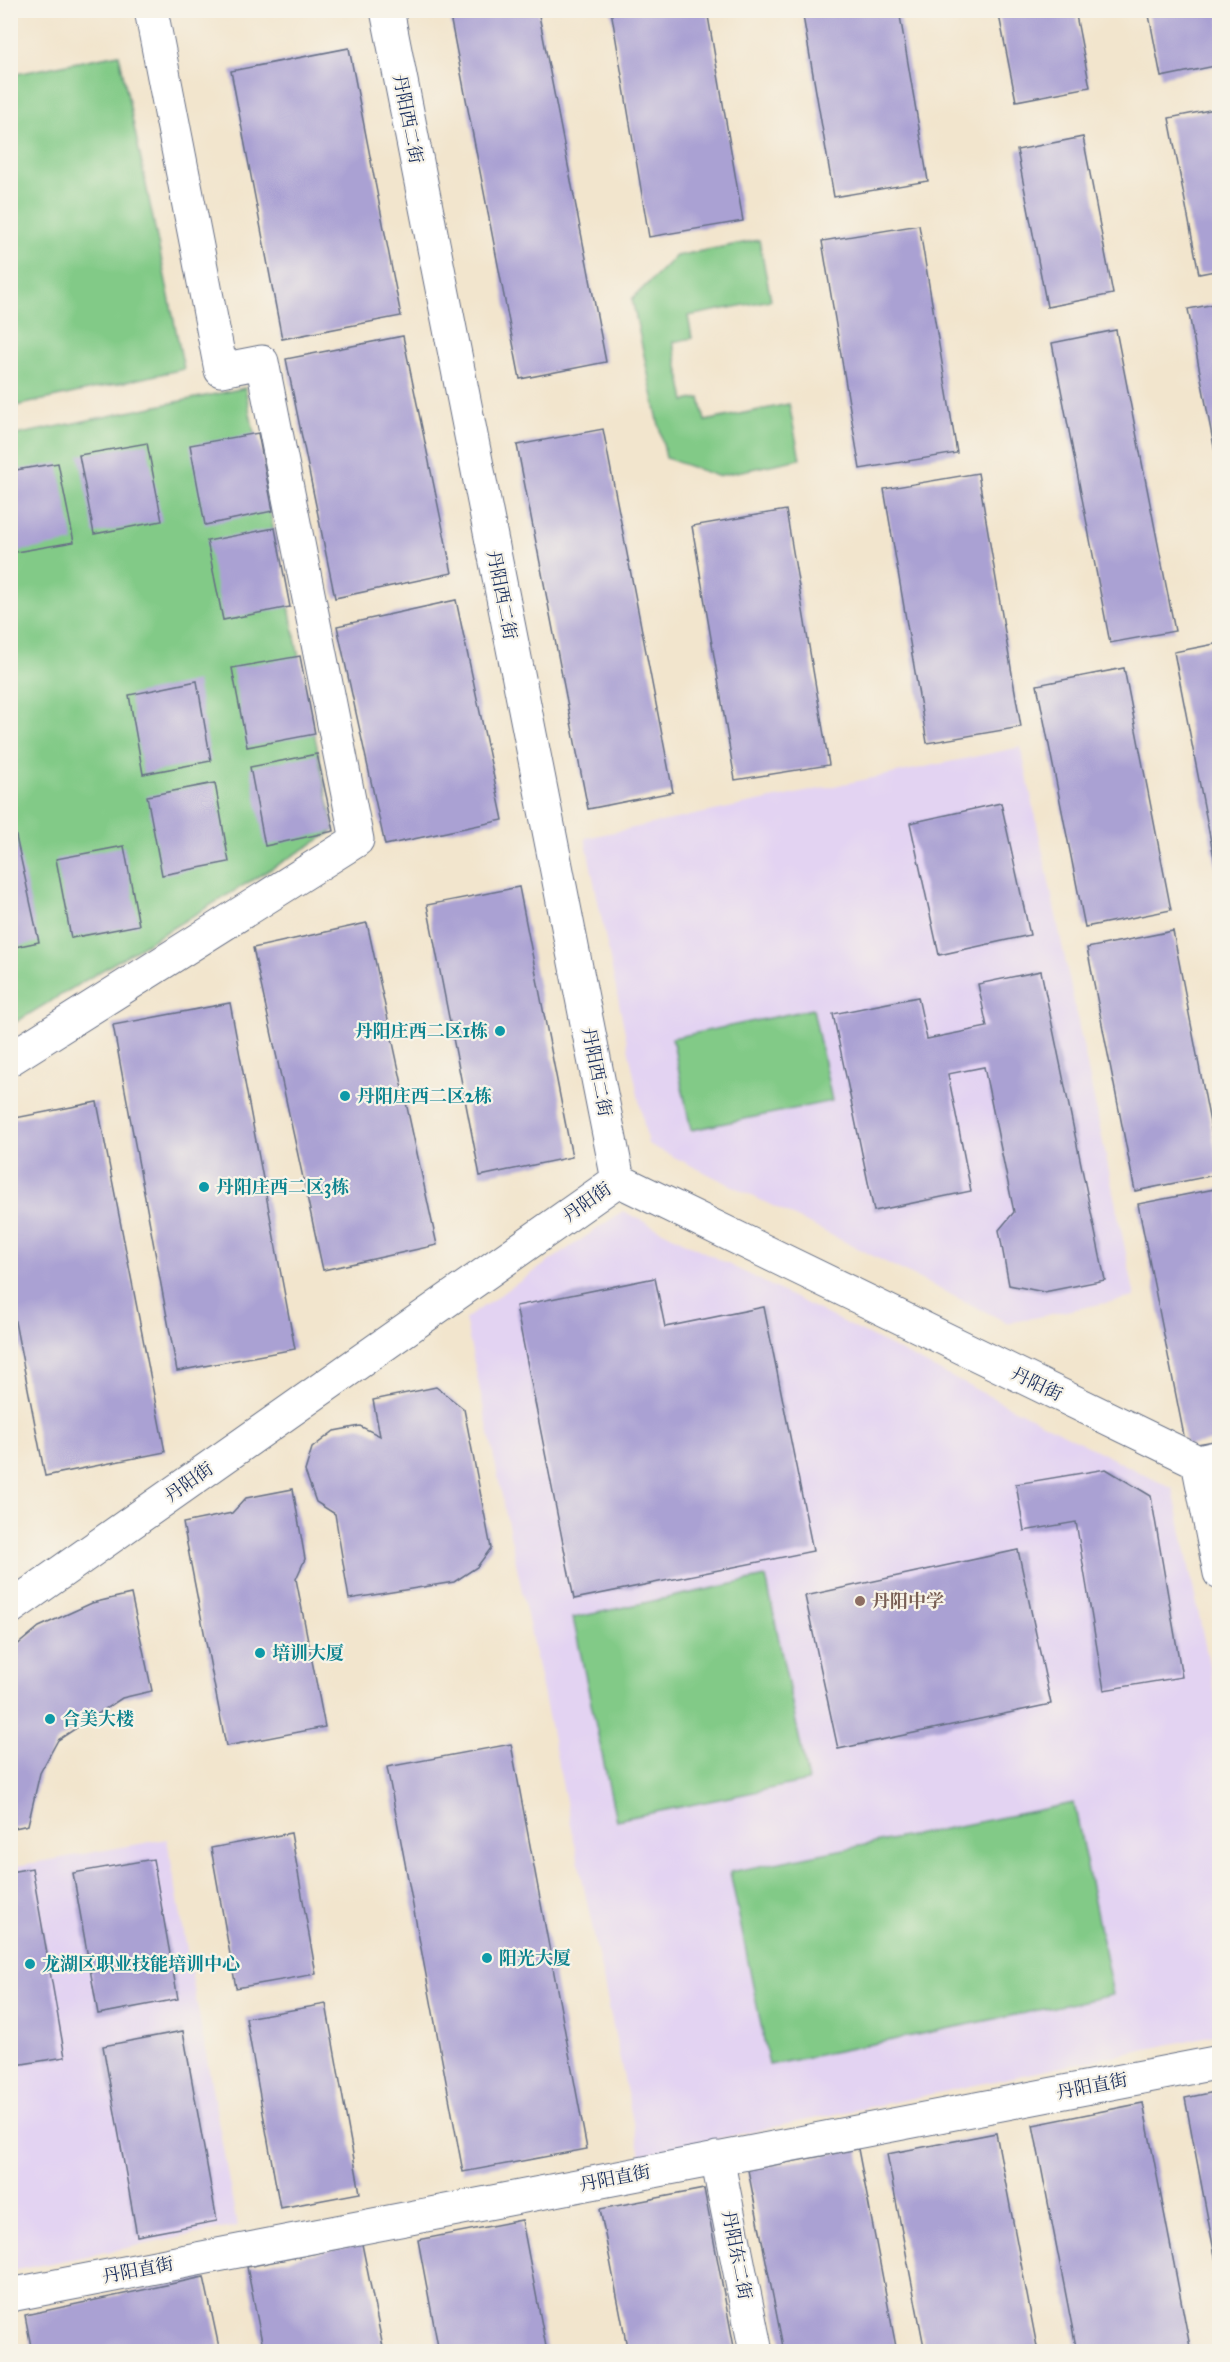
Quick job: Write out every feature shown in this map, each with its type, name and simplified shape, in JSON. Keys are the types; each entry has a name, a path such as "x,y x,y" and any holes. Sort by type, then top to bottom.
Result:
{"street":[{"path":"10,1059 357,840 262,362 221,370 151,10"},
{"name":"丹阳西二街","path":"387,10 618,1180"},
{"name":"丹阳街","path":"10,1608 618,1180 1209,1460"},
{"path":"1209,1460 1220,1573"},
{"name":"丹阳直街","path":"10,2295 1220,2062"},
{"name":"丹阳东二街","path":"717,2158 756,2352"}],"shaded area":[{"path":"1021,747 1135,1297 1008,1323 648,1144 585,838"},
{"name":"丹阳中学","path":"623,1211 1173,1489 1219,1713 1219,2034 640,2155 465,1319"},
{"path":"167,1839 237,2226 11,2271 11,1867"}],"green space":[{"path":"119,54 184,369 11,407 11,75"},
{"path":"759,240 771,300 688,316 692,338 673,342 685,401 700,398 705,421 789,404 800,459 717,476 666,458 632,299 676,256"},
{"path":"245,388 334,831 11,1025 11,436"},
{"path":"813,1009 832,1101 691,1130 672,1038"},
{"path":"766,1577 808,1781 616,1820 573,1618"},
{"path":"1074,1803 1113,1995 769,2065 730,1872"}],"building":[{"path":"477,10 538,10 606,362 520,379 450,16"},
{"path":"611,10 707,10 743,221 649,237"},
{"path":"802,10 899,10 928,181 834,197"},
{"path":"998,10 1075,10 1090,87 1016,101"},
{"path":"1148,10 1220,10 1220,65 1161,77"},
{"path":"349,48 401,316 282,339 231,71"},
{"path":"1220,108 1220,270 1199,274 1169,118"},
{"path":"1083,137 1113,294 1047,307 1017,150"},
{"path":"919,225 957,453 860,469 822,241"},
{"path":"1220,303 1220,468 1218,468 1188,309"},
{"path":"1116,330 1175,631 1110,643 1052,343"},
{"path":"403,336 452,573 335,598 286,359"},
{"path":"603,429 673,792 588,809 517,445"},
{"path":"258,433 273,511 205,525 190,445"},
{"path":"147,443 162,521 94,534 79,455"},
{"path":"58,463 74,542 10,553 10,471"},
{"path":"978,473 1021,727 927,743 884,489"},
{"path":"786,510 829,765 735,780 692,526"},
{"path":"275,528 290,607 223,620 207,541"},
{"path":"456,600 503,820 385,845 337,626"},
{"path":"1220,643 1220,878 1218,878 1174,652"},
{"path":"300,656 315,734 247,747 232,668"},
{"path":"1124,668 1171,910 1085,927 1037,685"},
{"path":"197,681 211,761 143,774 129,695"},
{"path":"317,754 334,831 265,846 250,767"},
{"path":"215,783 229,862 162,875 147,796"},
{"path":"1001,803 1030,935 939,955 910,823"},
{"path":"10,809 39,942 10,948"},
{"path":"124,846 139,925 71,938 56,859"},
{"name":"丹阳庄西二区1栋","path":"519,887 572,1157 480,1176 427,905"},
{"name":"丹阳庄西二区2栋","path":"367,923 437,1245 323,1270 253,948"},
{"path":"1173,931 1220,1174 1135,1191 1087,948"},
{"path":"1041,971 1105,1280 1044,1292 1009,1285 999,1230 1014,1212 984,1067 948,1074 971,1191 874,1211 833,1014 918,997 927,1039 987,1027 978,984"},
{"name":"丹阳庄西二区3栋","path":"230,1003 295,1349 177,1371 113,1025"},
{"path":"97,1102 165,1452 45,1476 10,1296 10,1119"},
{"path":"1220,1188 1220,1440 1186,1446 1138,1204"},
{"path":"655,1278 665,1327 764,1307 813,1551 574,1599 516,1306"},
{"path":"436,1387 464,1409 491,1548 477,1567 454,1582 349,1599 335,1514 316,1502 305,1471 312,1448 334,1431 360,1426 380,1436 373,1400"},
{"path":"1106,1469 1151,1496 1182,1677 1104,1690 1076,1522 1024,1531 1016,1484"},
{"name":"培训大厦","path":"293,1489 305,1559 296,1579 325,1727 226,1746 183,1523 232,1513 246,1498"},
{"path":"1018,1550 1051,1704 838,1749 805,1596"},
{"name":"合美大楼","path":"131,1594 152,1691 122,1698 58,1740 40,1773 28,1825 10,1829 10,1651 39,1627 92,1603"},
{"name":"阳光大厦","path":"511,1744 587,2149 463,2172 387,1767"},
{"path":"291,1833 316,1974 236,1988 211,1848"},
{"path":"153,1859 178,1999 98,2014 73,1873"},
{"name":"龙湖区职业技能培训中心","path":"32,1868 65,2057 10,2066 10,1872"},
{"path":"326,2004 360,2193 280,2208 246,2018"},
{"path":"183,2031 217,2221 137,2236 103,2046"},
{"path":"1220,2091 1220,2272 1218,2272 1185,2098"},
{"path":"1143,2103 1191,2352 1077,2352 1033,2125"},
{"path":"996,2133 1038,2352 925,2352 887,2154"},
{"path":"858,2149 897,2352 784,2352 748,2170"},
{"path":"704,2189 735,2352 628,2352 600,2209"},
{"path":"522,2220 547,2352 439,2352 418,2240"},
{"path":"362,2244 384,2352 264,2352 247,2267"},
{"path":"204,2277 220,2352 32,2352 25,2315"}],"place":[{"name":"丹阳庄西二区1栋","path":"500,1031"},
{"name":"丹阳庄西二区2栋","path":"345,1096"},
{"name":"丹阳庄西二区3栋","path":"204,1187"},
{"name":"丹阳中学","path":"860,1601"},
{"name":"培训大厦","path":"260,1653"},
{"name":"合美大楼","path":"50,1719"},
{"name":"阳光大厦","path":"487,1958"},
{"name":"龙湖区职业技能培训中心","path":"30,1964"}]}
